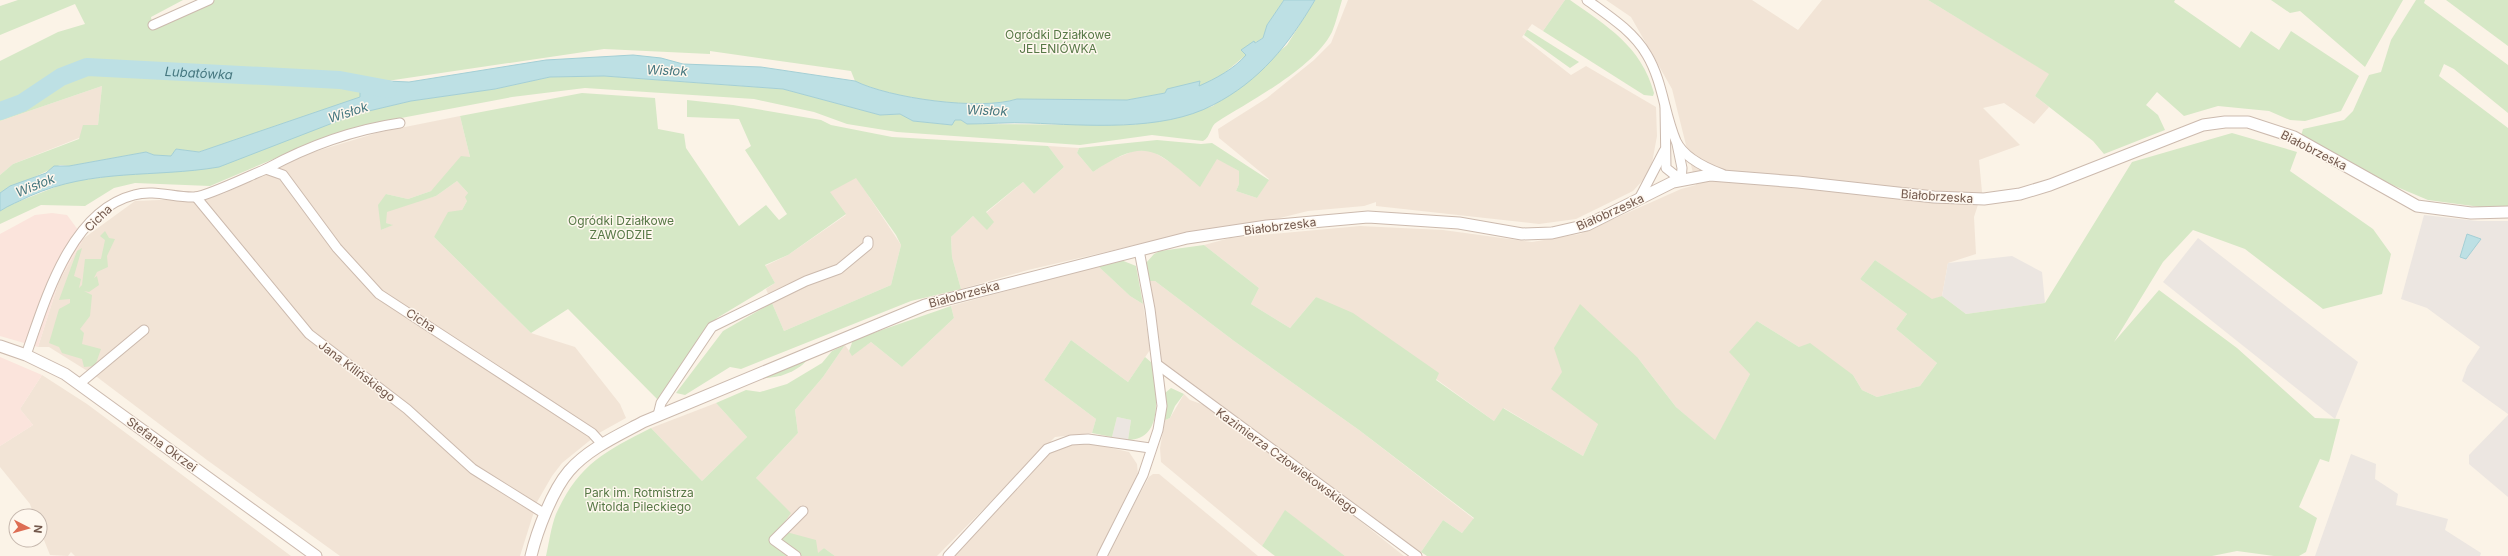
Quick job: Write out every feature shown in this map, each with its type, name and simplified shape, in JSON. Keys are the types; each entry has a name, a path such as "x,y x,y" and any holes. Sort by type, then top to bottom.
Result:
{"street":[{"path":"153,25 209,0"},
{"path":"1587,0 1618,22 1641,45 1656,70 1677,142 1682,168 1681,180"},
{"path":"1666,103 1664,150 1666,168 1681,180"},
{"name":"Białobrzeska","path":"531,556 546,514 568,471 602,444 658,415 925,305 1038,274 1187,238 1267,226 1368,217 1452,223 1522,234 1552,233 1587,225 1681,180 1697,176 1728,176 1934,197 1984,199 2020,194 2050,185 2202,125 2225,122 2248,122 2294,137 2417,206 2471,212 2508,212"},
{"name":"Cicha","path":"26,355 58,267 73,244 94,220 115,202 135,194 152,193 196,197 266,169 302,150 370,127 400,123"},
{"path":"1677,142 1704,167 1728,176"},
{"path":"1639,199 1657,168 1664,150"},
{"name":"Cicha","path":"266,169 283,175 337,248 379,294 592,433 602,444"},
{"name":"Jana Kilińskiego","path":"196,197 309,334 407,408 473,469 546,514"},
{"path":"658,415 660,403 712,327 806,281 839,269 862,252 868,245 868,241"},
{"path":"1102,556 1143,475 1150,448 1158,430 1162,406 1158,365 1139,250"},
{"path":"79,384 144,330"},
{"name":"Stefana Okrzei","path":"0,346 47,364 79,384 316,556"},
{"name":"Kazimierza Człowiekowskiego","path":"1158,365 1417,556"},
{"path":"948,556 1047,449 1071,440 1088,439 1150,448"},
{"path":"796,556 774,540 803,511"}],"shaded area":[{"path":"1348,0 1565,0 1543,31 1532,24 1522,37 1571,75 1586,66 1656,107 1657,136 1652,163 1643,180 1633,191 1576,219 1539,224 1376,206 1376,202 1364,206 1308,211 1272,220 1187,233 1028,270 961,289 952,257 951,237 973,216 987,229 986,213 1023,182 1034,194 1064,167 1048,146 1079,148 1077,153 1093,172 1109,161 1136,150 1152,151 1173,164 1217,158 1239,171 1239,184 1236,191 1257,198 1269,179 1219,138 1218,129 1267,98 1314,60 1331,43"},
{"path":"1606,0 1752,0 1798,30 1822,0 1928,0 2050,74 2035,96 2049,107 2034,124 2004,103 1983,108 2020,145 1979,160 1982,192 1974,217 1976,254 1948,263 1942,296 1932,300 1875,260 1860,279 1907,314 1896,329 1937,363 1920,386 1877,397 1862,390 1853,375 1799,347 1757,321 1750,374 1715,441 1676,407 1638,358 1598,424 1583,456 1504,408 1494,421 1436,379 1438,373 1316,297 1290,328 1251,304 1259,288 1204,245 1230,238 1360,226 1443,230 1532,242 1580,234 1681,189 1696,185 1672,89 1631,17"},
{"path":"102,86 98,125 79,138 13,164 0,175 0,121"},
{"path":"460,116 470,157 431,191 408,199 386,194 381,230 392,225 386,223 386,212 393,208 436,196 457,181 468,193 467,201 462,210 434,237 531,333 575,347 620,404 626,418 599,433 562,463 552,476 537,502 520,556 340,556 207,460 97,377 49,347 38,347 59,281 84,238 135,201 208,198 223,194 307,154 380,132"},
{"path":"856,177 901,245 891,285 784,331 766,289 775,283 765,266 788,255 846,215 829,192"},
{"path":"52,213 67,215 84,238 59,281 38,347 0,336 0,234 35,215"},
{"path":"2424,215 2478,221 2508,221 2508,414 2462,381 2467,367 2480,347 2427,308 2401,299"},
{"path":"2198,238 2358,362 2335,419 2163,282"},
{"path":"2012,256 2042,272 2045,303 1966,314 1942,296 1948,263"},
{"path":"1098,266 1130,296 1143,304 1150,350 1128,382 1071,340 1044,380 1096,419 1092,433 1055,437 937,556 835,556 824,548 818,554 779,530 756,478 798,433 795,410 823,377 845,345 852,355 871,342 902,367 954,318 951,306"},
{"path":"1148,281 1155,281 1234,341 1359,430 1474,519 1462,533 1443,520 1421,552 1368,515 1161,362"},
{"path":"0,357 42,375 20,409 33,425 0,446"},
{"path":"42,375 87,404 291,556 75,556 71,552 68,556 50,555 47,548 48,508 31,508 30,504 0,467 0,446 33,425 20,409"},
{"path":"1184,394 1190,400 1207,406 1311,482 1404,556 1345,556 1285,511 1262,546 1161,462 1160,448 1165,420 1170,418"},
{"path":"716,403 747,437 702,481 651,428"},
{"path":"2508,415 2508,497 2469,464 2469,455"},
{"path":"1117,417 1131,420 1128,440 1112,437"},
{"path":"1089,443 1129,452 1137,464 1138,474 1097,556 954,556 1050,451 1070,444"},
{"path":"2351,454 2376,464 2375,479 2398,494 2396,505 2448,519 2445,530 2481,553 2480,556 2315,556"},
{"path":"1153,474 1159,474 1258,556 1106,556 1149,477"}],"green space":[{"name":"Ogródki Działkowe JELENIÓWKA","path":"18,0 183,0 151,17 153,28 205,0 1284,0 1267,25 1263,38 1241,50 1246,55 1217,79 1199,87 1127,100 1017,99 981,104 935,101 889,93 870,87 855,81 851,71 710,51 710,54 604,49 360,85 361,97 199,152 176,149 171,156 154,155 146,152 69,166 60,165 0,193 0,175 13,164 79,139 83,125 98,125 102,86 0,121 0,61 58,32 85,24 75,4 0,35 0,6"},
{"path":"1315,0 1342,0 1332,32 1323,45 1311,58 1280,83 1217,122 1213,126 1208,137 1203,141 1152,135 1080,145 897,132 847,124 814,112 754,99 585,88 512,97 364,125 328,136 210,186 135,183 114,188 85,206 41,205 0,224 0,211 5,207 68,182 133,173 304,132 356,114 411,101 495,89 550,77 604,76 783,89 880,115 900,114 913,121 952,125 954,120 961,120 967,124 1131,125 1176,118 1213,106 1287,45"},
{"path":"1565,0 1570,0 1597,19 1632,50 1641,62 1648,77 1654,93 1653,96 1644,95 1543,31"},
{"path":"1928,0 2175,0 2174,2 2240,48 2251,31 2279,50 2291,31 2359,76 2341,111 2305,121 2290,120 2269,111 2218,106 2184,116 2157,92 2146,105 2158,115 2165,130 2104,154 2093,141 2035,96 2049,74"},
{"path":"2271,0 2403,0 2365,67 2300,11 2290,13"},
{"path":"2416,0 2425,0 2424,3 2508,65 2508,113 2454,69 2444,64 2439,76 2508,128 2508,206 2480,207 2428,200 2378,179 2301,136 2303,129 2344,120 2353,111 2369,75 2381,72 2391,40"},
{"path":"2446,0 2508,0 2508,46"},
{"path":"1527,30 1579,62 1570,68 1524,35"},
{"name":"Ogródki Działkowe ZAWODZIE","path":"582,93 655,98 658,129 684,134 686,148 739,226 766,205 779,220 787,214 745,150 751,146 739,119 687,117 687,100 733,105 821,120 831,125 892,137 1048,146 1064,167 1034,194 1023,182 986,212 994,222 987,230 973,216 951,237 952,257 961,289 911,301 741,369 730,367 685,395 676,393 723,331 772,303 784,331 891,285 901,245 896,235 856,178 830,192 846,214 788,255 765,265 775,283 717,318 658,400 568,309 531,333 434,237 448,212 462,210 467,201 465,197 468,193 457,181 436,196 387,212 386,223 393,225 381,230 378,205 386,194 408,199 431,191 461,156 470,157 460,116"},
{"path":"2232,133 2297,152 2290,171 2373,229 2391,254 2382,294 2323,309 2245,249 2193,230 2163,262 2114,342 2159,290 2237,348 2315,418 2340,419 2329,462 2320,459 2299,507 2317,518 2306,552 2299,556 2274,556 2237,551 2212,556 1427,556 1421,552 1443,520 1462,533 1474,518 1359,430 1234,341 1155,281 1148,281 1146,263 1154,254 1160,251 1204,245 1259,288 1251,304 1290,328 1316,297 1353,313 1439,373 1436,380 1494,421 1503,408 1583,456 1598,424 1551,389 1562,372 1554,348 1580,304 1638,358 1676,407 1715,440 1750,374 1729,352 1757,321 1799,347 1810,343 1853,375 1862,390 1877,397 1920,386 1937,363 1896,329 1907,314 1860,279 1875,260 1932,299 1942,296 1966,314 2045,303 2132,162"},
{"path":"1157,140 1201,144 1212,143 1269,180 1257,198 1236,191 1239,184 1239,171 1217,159 1200,187 1161,156 1150,152 1139,151 1126,154 1093,172 1077,153 1079,148"},
{"path":"105,231 109,238 115,239 107,256 108,267 97,272 94,278 97,276 99,285 89,292 84,291 92,295 90,316 80,329 84,333 82,344 101,349 95,366 84,367 82,359 62,353 59,347 49,343 59,309 70,303 70,299 59,300 77,251 82,248 74,276 81,279 79,288 82,285 85,259 101,259 105,240 100,236"},
{"path":"1121,260 1136,266 1143,304 1130,296 1098,266"},
{"path":"951,306 954,318 902,367 871,342 852,356 849,351 853,340"},
{"path":"1071,340 1128,382 1145,357 1152,363 1156,410 1154,422 1149,431 1140,437 1128,440 1131,420 1117,417 1112,437 1092,433 1096,419 1044,380"},
{"name":"Park im. Rotmistrza Witolda Pileckiego","path":"845,345 823,377 795,410 798,433 756,478 791,513 779,530 816,540 818,553 824,548 835,556 546,556 556,514 574,483 594,461 651,428 702,481 747,437 716,403 746,390 760,392 787,384 822,363 832,351"},
{"path":"809,357 800,367 787,374 760,378"},
{"path":"1171,388 1184,394 1175,406 1170,418 1165,420 1165,393"},
{"path":"1285,510 1345,556 1275,556 1262,546"}],"water":[{"name":"Wisłok","path":"1284,0 1315,0 1295,32 1259,73 1230,95 1193,114 1147,123 1123,125 1022,123 967,124 961,120 955,120 952,125 913,121 900,114 880,115 783,89 604,76 550,77 495,89 411,101 356,114 219,167 100,177 77,181 54,187 30,196 0,211 0,193 10,186 46,173 54,166 69,166 146,152 154,155 171,156 176,149 199,152 360,97 360,85 387,81 409,82 546,60 633,55 661,58 683,64 761,67 855,81 889,93 935,101 958,103 981,104 1017,99 1127,100 1165,93 1167,89 1200,81 1199,86 1224,73 1236,65 1246,55 1241,50 1254,41 1255,43 1263,38 1267,25"},
{"path":"2467,234 2481,239 2466,259 2460,257"}],"waterway":[{"name":"Lubatówka","path":"0,111 22,103 61,77 87,67 340,80 388,89"}]}
